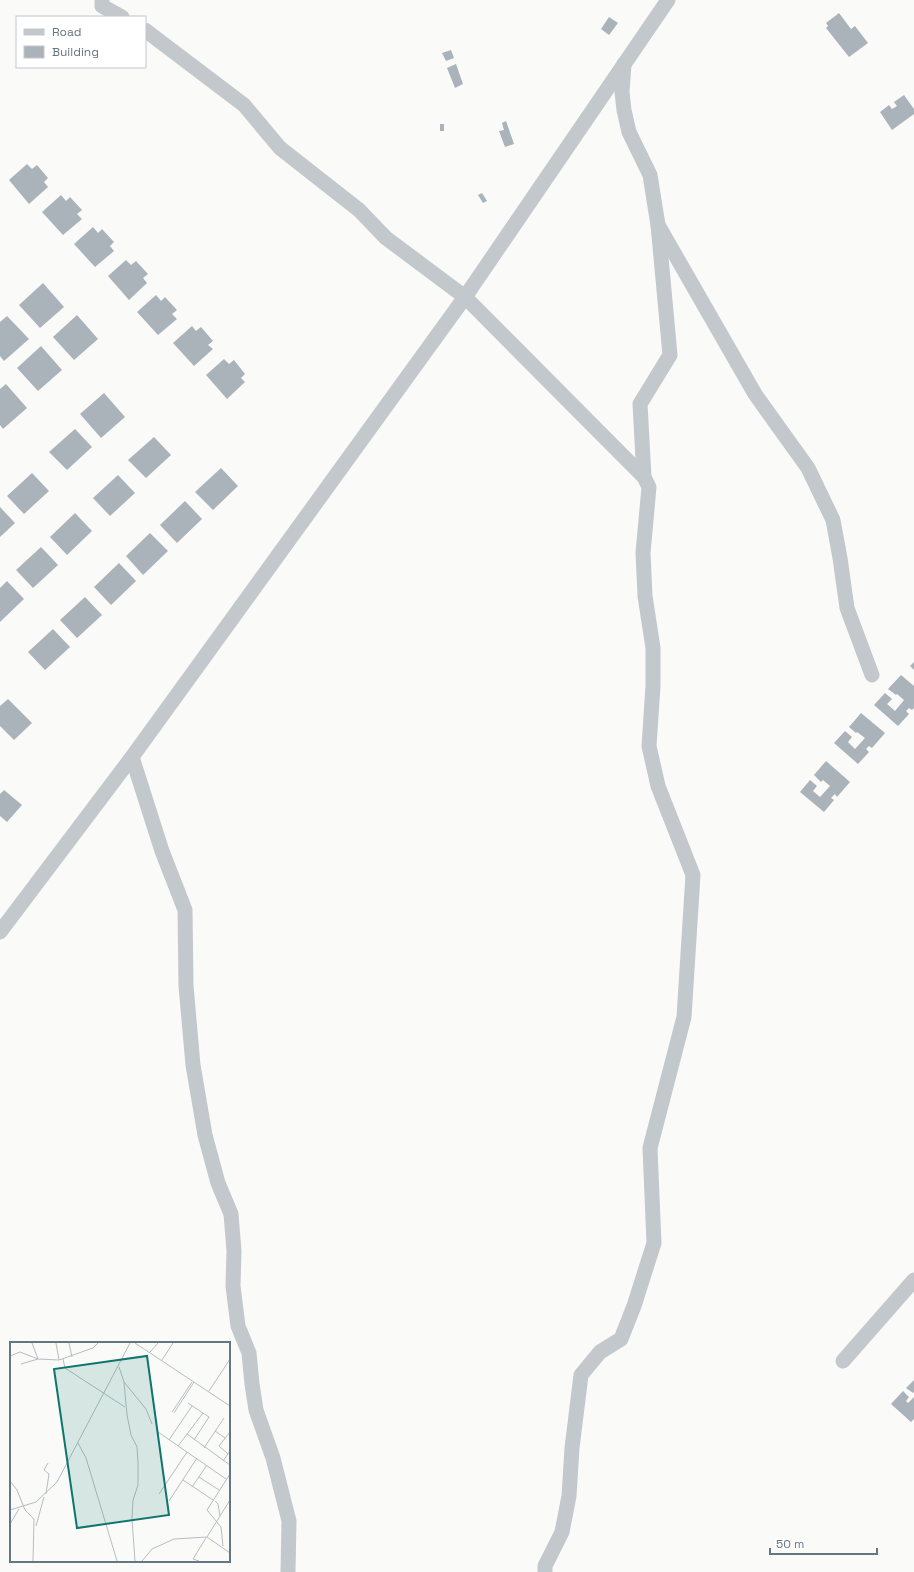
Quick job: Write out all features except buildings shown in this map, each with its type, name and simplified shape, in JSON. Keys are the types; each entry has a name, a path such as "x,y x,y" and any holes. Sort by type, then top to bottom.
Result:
{"street":[{"path":"102,0 102,6 120,16"},
{"path":"0,932 132,757 465,297 668,0"},
{"path":"146,31 244,105 280,148 359,210 386,238 465,297 644,478 649,487 643,553 645,596 652,648 653,686 649,746 658,786 693,875 684,1017 650,1148 654,1243 634,1306 621,1339 600,1352 580,1375 572,1448 569,1496 562,1532 545,1566 545,1572"},
{"path":"624,63 622,92 624,110 629,132 650,175 658,224 670,355 640,404 644,478"},
{"path":"658,224 755,394 808,468 833,520 847,608 872,675"},
{"path":"132,757 162,851 185,910 186,986 193,1065 205,1135 218,1183 231,1214 234,1251 233,1286 238,1326 249,1353 256,1410 273,1458 289,1521 288,1572"},
{"path":"843,1361 914,1280"}]}
